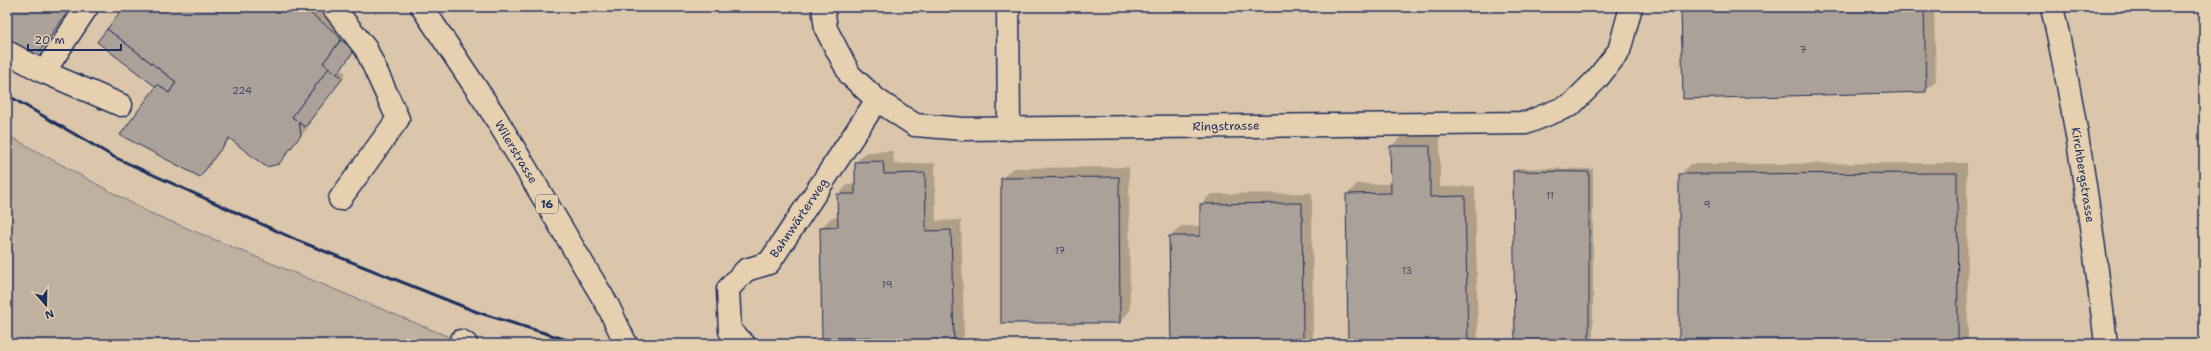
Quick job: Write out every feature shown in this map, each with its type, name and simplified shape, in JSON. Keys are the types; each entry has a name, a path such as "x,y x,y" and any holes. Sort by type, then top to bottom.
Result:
{"street":[{"path":"44,72 87,7"},
{"path":"333,7 366,49 398,119 340,199"},
{"name":"Wilerstrasse","path":"422,7 494,115 608,306 626,344"},
{"name":"Ringstrasse","path":"823,7 826,29 850,75 877,100 915,125 964,129 1526,123 1571,104 1597,78 1619,51 1631,7"},
{"path":"1008,7 1009,129"},
{"name":"Kirchbergstrasse","path":"2052,7 2064,60 2084,176 2106,344"},
{"path":"7,52 44,72 121,105"},
{"name":"Bahnwärterweg","path":"744,344 730,331 728,289 746,270 769,263 877,100"}],"shaded area":[{"path":"7,135 148,212 466,344 7,344"}],"building":[{"path":"7,7 71,7 33,61 7,42"},
{"path":"124,7 302,7 336,33 341,40 323,63 329,68 292,117 299,122 301,135 279,164 266,167 229,138 200,177 120,135 158,84 169,93 176,82 107,29"},
{"path":"1681,7 1924,7 1926,92 1683,99"},
{"path":"107,29 176,82 169,93 158,84 156,87 97,42"},
{"path":"341,40 355,50 337,74 323,63"},
{"path":"329,68 343,78 305,127 292,117"},
{"path":"1390,146 1430,146 1430,197 1465,196 1468,344 1348,344 1346,194 1391,193"},
{"path":"883,161 884,174 925,173 926,231 951,230 954,344 872,344 871,337 822,338 820,228 838,227 837,194 855,194 855,162"},
{"path":"1513,171 1589,172 1589,344 1515,344"},
{"path":"1957,173 1958,344 1679,344 1679,174"},
{"path":"1119,177 1120,323 1001,323 1001,178"},
{"path":"1302,203 1303,344 1171,344 1169,236 1200,236 1200,204"}],"railway":[{"path":"7,95 114,157 299,241 477,312 580,344"}]}
